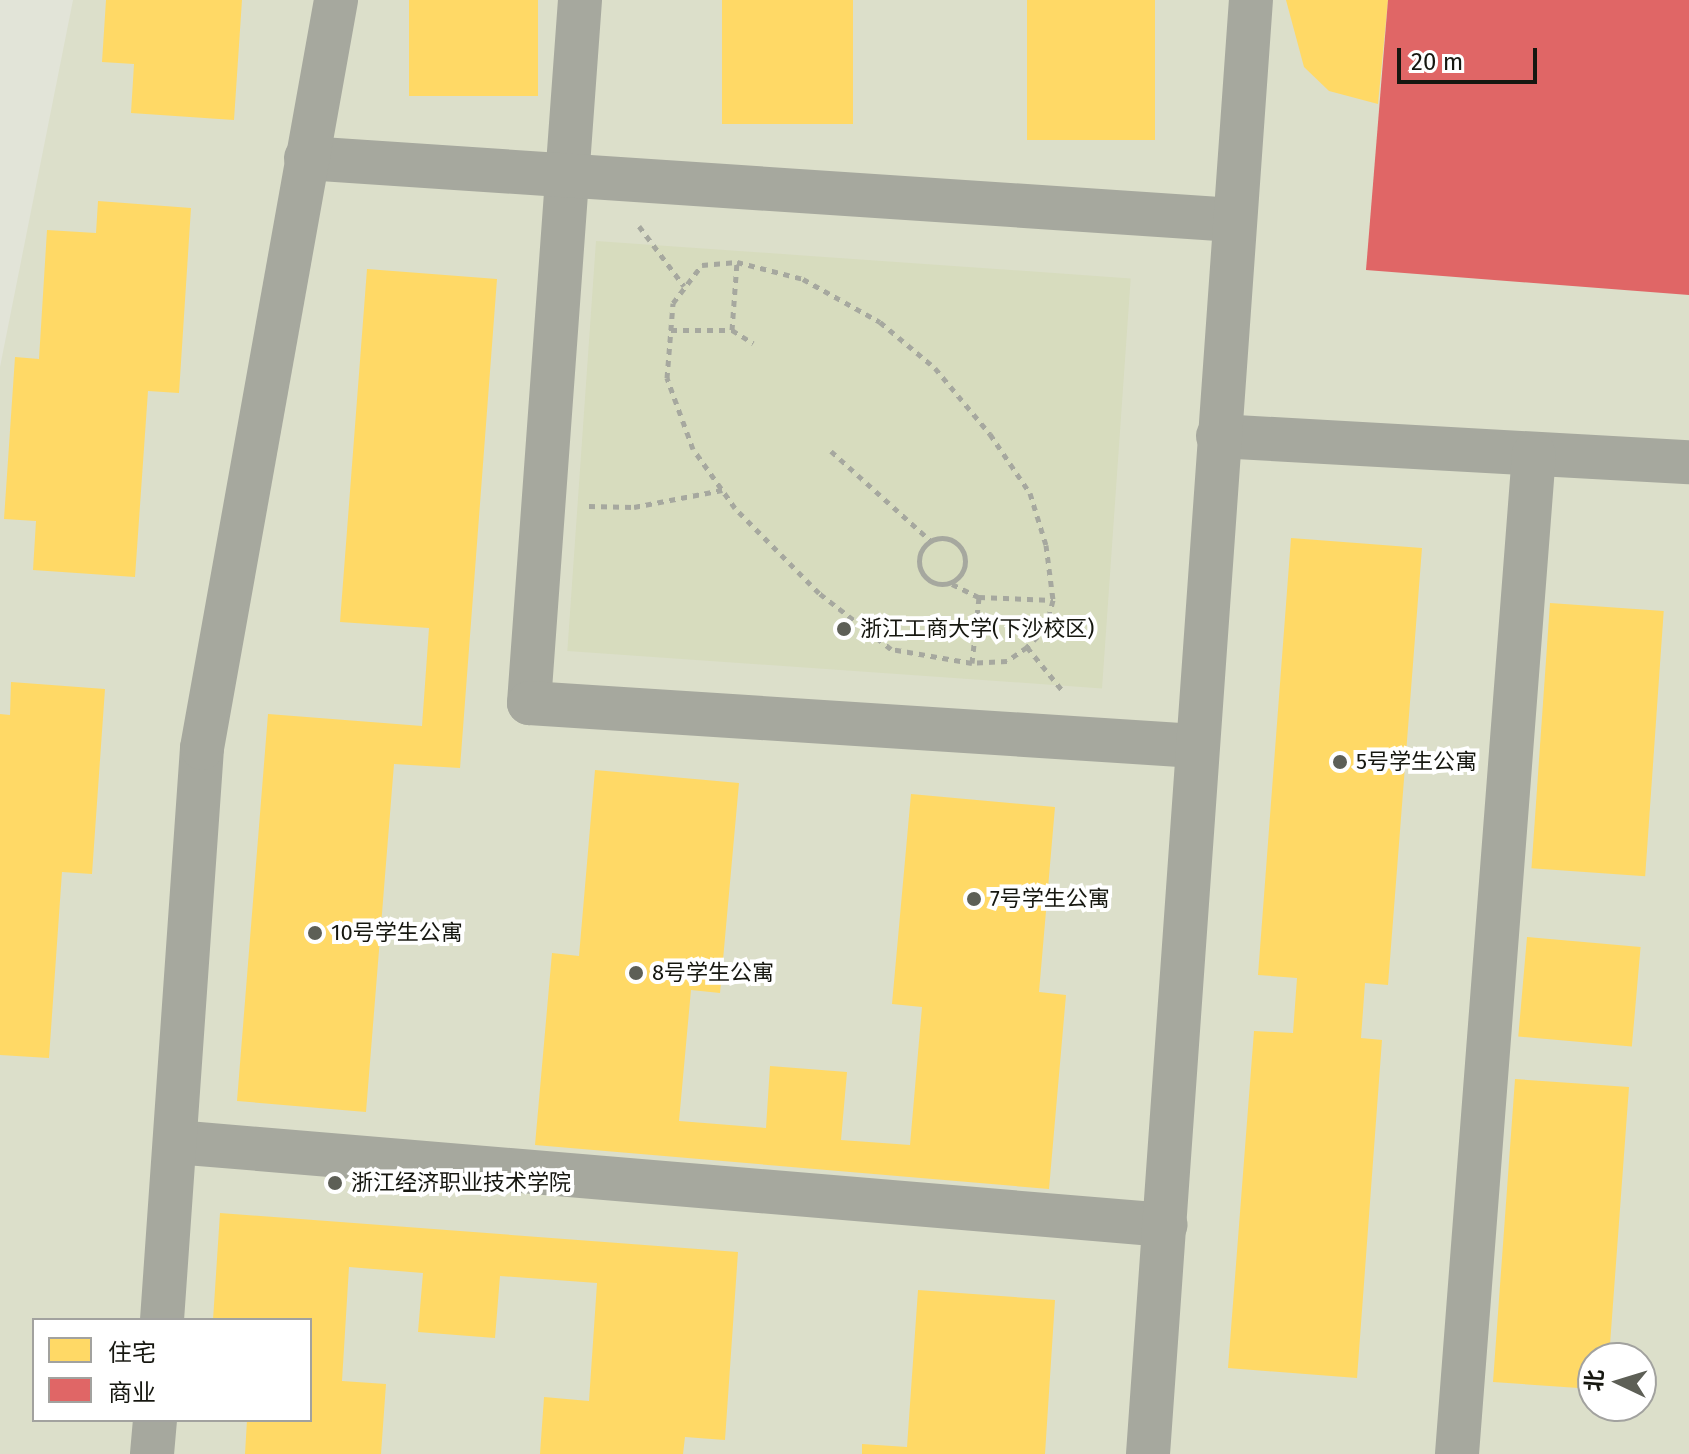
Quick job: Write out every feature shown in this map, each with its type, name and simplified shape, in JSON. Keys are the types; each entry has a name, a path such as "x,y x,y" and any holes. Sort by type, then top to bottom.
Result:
{"street":[{"path":"162,1318 202,748 336,0"},
{"path":"580,0 585,178 543,504 529,703 1196,746"},
{"path":"1148,1454 1251,0"},
{"path":"306,158 1234,220"},
{"path":"1218,436 1689,462"},
{"path":"1457,1454 1534,454"},
{"path":"175,1142 1166,1225"},
{"path":"152,1454 155,1422"}],"path":[{"path":"585,178 684,286"},
{"path":"732,330 737,262"},
{"path":"737,262 803,279 880,322 935,368 1030,493 1053,600 1046,628 1007,661 972,663 891,649 819,593 722,490 693,449 667,378 673,303 684,286 702,265 737,262"},
{"path":"671,330 732,330 753,343"},
{"path":"831,451 930,540"},
{"path":"543,504 634,507 722,490"},
{"path":"930,540 945,537 963,551 965,566 951,583"},
{"path":"930,540 920,568 928,581 951,583 979,597 1053,600"},
{"path":"972,663 979,597"}],"shaded area":[{"name":"浙江工商大学(下沙校区)","path":"73,0 1689,0 1689,1454 0,1454 0,367"},
{"path":"596,241 1131,278 1102,688 567,651"}],"building: 住宅":[{"path":"106,0 242,0 234,120 131,113 134,64 102,62"},
{"path":"409,0 538,0 538,96 409,96"},
{"path":"722,0 853,0 853,124 722,124"},
{"path":"1027,0 1155,0 1155,140 1027,140"},
{"path":"1286,0 1388,0 1378,104 1329,91 1304,67"},
{"path":"98,201 191,208 179,393 148,391 135,577 33,570 36,521 4,519 15,357 39,359 47,230 96,233"},
{"path":"367,269 497,279 460,768 394,764 366,1112 237,1101 268,714 422,726 429,628 340,622"},
{"path":"1291,538 1422,548 1388,985 1365,983 1361,1038 1382,1040 1357,1378 1228,1368 1254,1031 1293,1033 1297,978 1258,975"},
{"path":"1550,603 1664,611 1645,876 1531,868"},
{"path":"11,682 105,689 92,874 62,872 49,1058 0,1055 0,714 10,715"},
{"path":"595,770 739,783 720,993 691,990 679,1121 766,1128 770,1066 847,1072 841,1140 910,1145 922,1007 892,1004 911,794 1055,807 1039,992 1066,995 1049,1189 535,1145 552,953 579,956"},
{"path":"1527,937 1641,947 1632,1047 1518,1037"},
{"path":"1515,1079 1629,1087 1610,1342 1577,1342 1577,1388 1493,1382"},
{"path":"220,1213 738,1252 725,1440 685,1437 683,1454 540,1454 544,1397 589,1401 597,1283 500,1276 495,1338 418,1332 423,1273 349,1267 342,1381 386,1384 381,1454 245,1454 247,1422 312,1422 312,1318 213,1318"},
{"path":"918,1290 1055,1300 1045,1454 862,1454 862,1444 907,1447"}],"building: 商业":[{"path":"1388,0 1689,0 1689,295 1366,270"}],"place":[{"name":"浙江工商大学(下沙校区)","path":"844,629"},
{"name":"5号学生公寓","path":"1340,762"},
{"name":"7号学生公寓","path":"974,899"},
{"name":"10号学生公寓","path":"315,933"},
{"name":"8号学生公寓","path":"636,973"},
{"name":"浙江经济职业技术学院","path":"335,1183"}]}
